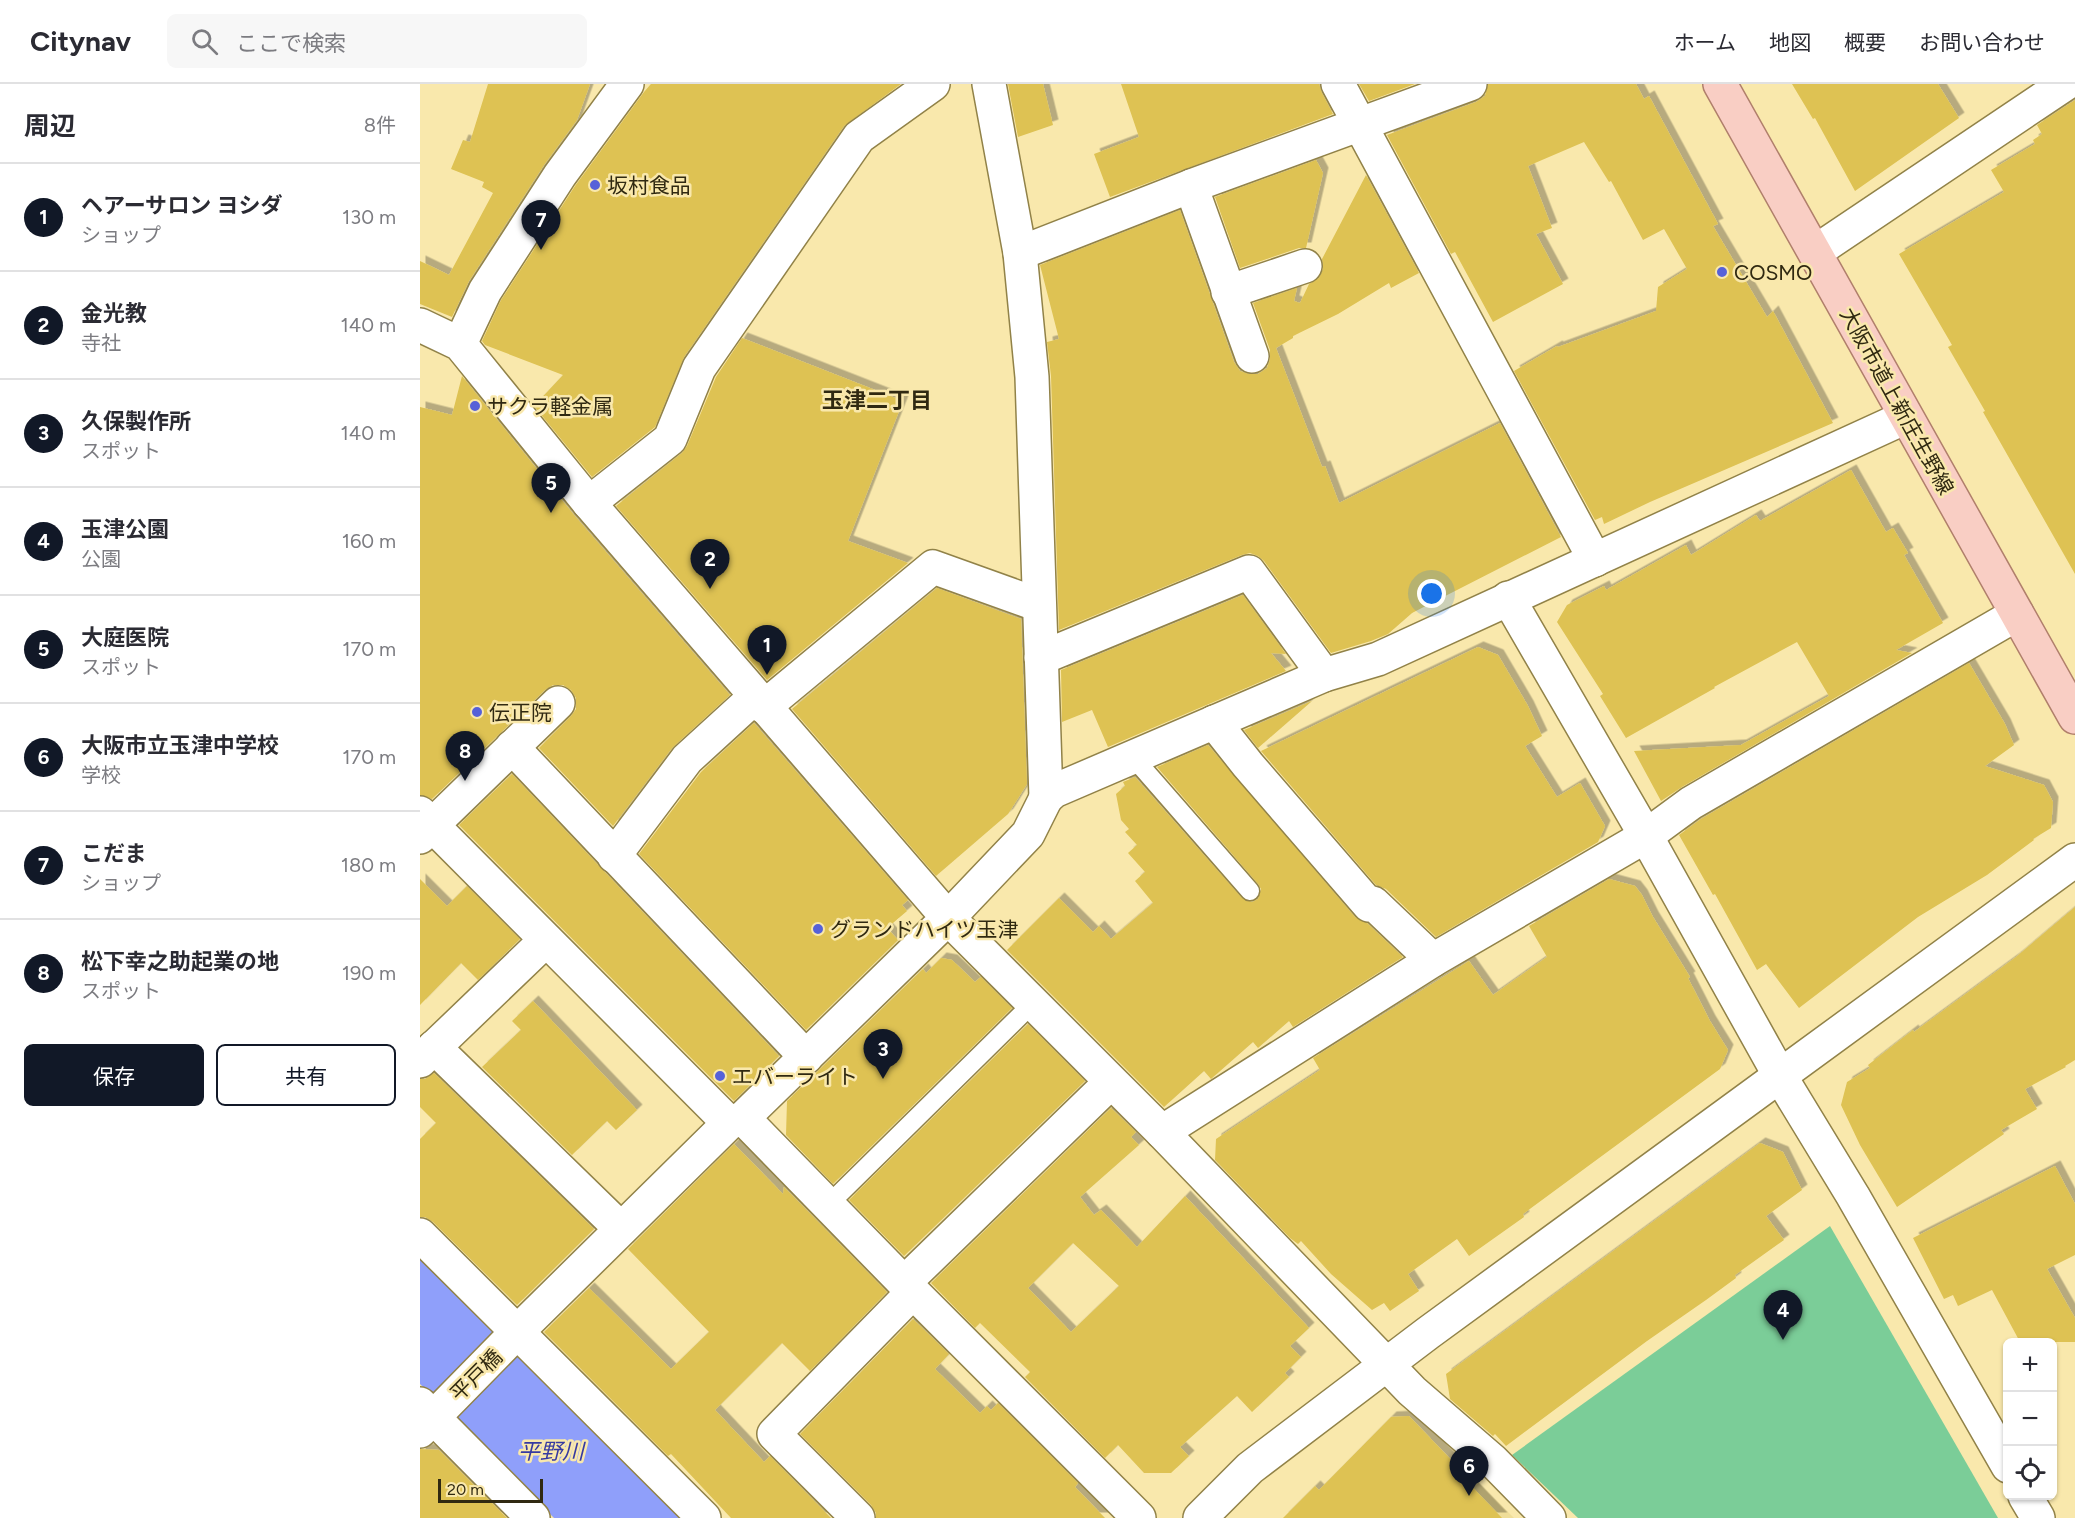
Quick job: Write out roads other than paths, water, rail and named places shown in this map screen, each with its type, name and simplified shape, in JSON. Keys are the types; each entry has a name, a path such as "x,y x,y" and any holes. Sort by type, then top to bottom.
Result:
{"main road":[{"name":"大阪市道上新庄生野線","path":"1720,84 2075,717"}],"street":[{"path":"460,344 491,281 560,175 627,84"},
{"path":"589,503 670,439 699,368 859,137 933,84"},
{"path":"989,84 1020,253 1032,377 1046,798"},
{"path":"1338,84 1595,560"},
{"path":"1815,252 2065,84"},
{"path":"1020,253 1191,186 1462,85"},
{"path":"1191,186 1252,356"},
{"path":"1228,292 1305,266"},
{"path":"420,325 460,344 589,503 948,918 1162,1132 1412,1391 1493,1461 1549,1518"},
{"path":"1046,798 1054,791 1324,675 1378,658 1906,417"},
{"path":"614,856 687,759 933,567 1040,605"},
{"path":"1041,658 1249,572 1324,675"},
{"path":"1508,598 1646,836 1780,1076 1852,1196 2003,1459"},
{"path":"1162,1132 1433,960 1646,836 1691,803 2017,614"},
{"path":"558,704 424,825 736,1120 829,1204 908,1287 1139,1518"},
{"path":"1214,722 1248,765 1369,905 1373,903 1433,960"},
{"path":"512,747 806,1057"},
{"name":"平戸橋","path":"429,1415 621,1229 806,1057 948,918 1029,834 1046,798"},
{"path":"1200,1518 1250,1468 2075,860"},
{"path":"546,940 427,1054 621,1229"},
{"path":"858,1518 774,1434 908,1287 1111,1082"},
{"path":"420,1235 513,1336 704,1518"},
{"path":"429,1415 533,1518"},
{"path":"2027,1500 2038,1518"}],"lane":[{"path":"1133,757 1250,891"},
{"path":"829,1204 1032,1004"}],"water":[{"name":"平野川","path":"420,1257 682,1518 554,1518 420,1384"}],"place":[{"name":"坂村食品","path":"595,185"},
{"name":"こだま","path":"541,250"},
{"name":"COSMO","path":"1722,272"},
{"name":"サクラ軽金属","path":"475,406"},
{"name":"大庭医院","path":"551,513"},
{"name":"金光教","path":"710,589"},
{"name":"ヘアーサロン ヨシダ","path":"767,675"},
{"name":"伝正院","path":"477,712"},
{"name":"松下幸之助起業の地","path":"465,781"},
{"name":"グランドハイツ玉津","path":"818,929"},
{"name":"エバーライト","path":"720,1076"},
{"name":"久保製作所","path":"883,1079"},
{"name":"玉津公園","path":"1783,1340"},
{"name":"大阪市立玉津中学校","path":"1469,1496"}],"district":[{"name":"玉津二丁目","path":"877,400"}]}
